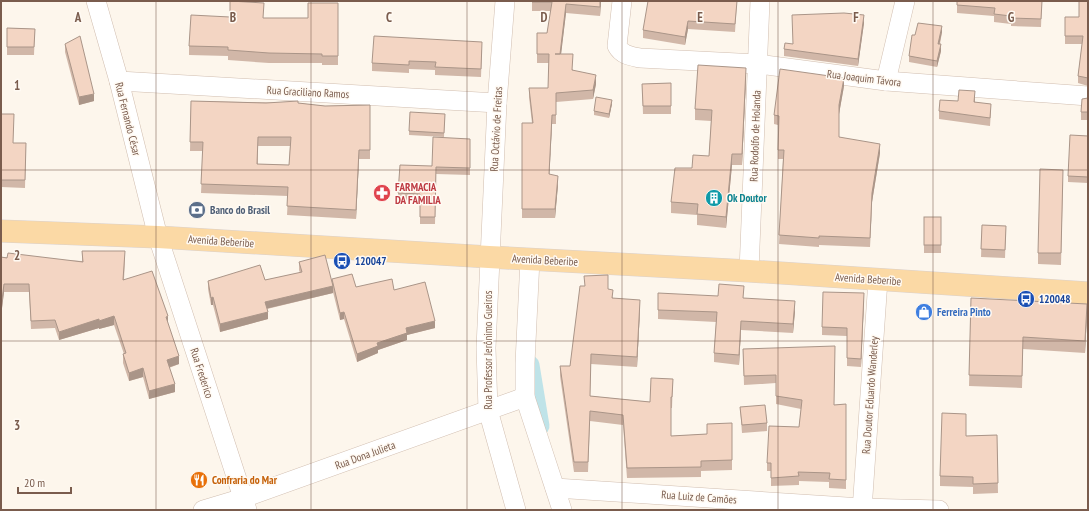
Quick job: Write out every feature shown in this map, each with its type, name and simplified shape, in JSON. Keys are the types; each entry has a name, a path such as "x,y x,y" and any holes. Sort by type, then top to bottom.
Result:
{"main road":[{"name":"Avenida Beberibe","path":"1,231 158,237 750,271 1088,293"}],"street":[{"name":"Rua Fernando César","path":"96,1 119,81 158,237"},
{"name":"Rua Octávio de Freitas","path":"489,257 497,103 505,1"},
{"name":"Rua Joaquim Távora","path":"622,1 617,46 619,50 627,55 640,58 758,64 886,81 1088,96"},
{"name":"Rua Rodolfo de Holanda","path":"750,271 760,1"},
{"path":"886,81 905,1"},
{"name":"Rua Graciliano Ramos","path":"119,81 497,103"},
{"name":"Rua Frederico","path":"158,237 245,504"},
{"name":"Rua Professor Jerônimo Gueiros","path":"489,257 486,348 493,409 516,510"},
{"path":"530,259 522,398 562,510"},
{"name":"Rua Doutor Eduardo Wanderley","path":"862,509 878,280"},
{"name":"Rua Dona Julieta","path":"203,510 245,504 522,398"},
{"name":"Rua Luiz de Camões","path":"555,488 862,509 939,510"}],"building":[{"path":"230,1 264,3 263,18 308,18 308,3 338,3 338,56 322,56 322,54 269,53 228,50 228,47 189,46 191,15 230,17"},
{"path":"532,1 600,1 600,7 566,4 560,54 573,54 572,70 596,75 593,90 556,93 556,115 552,115 549,174 558,176 555,209 522,209 522,123 533,123 529,88 548,88 549,54 537,54 537,33 547,33 552,2"},
{"path":"648,1 737,1 735,24 688,21 685,37 643,30"},
{"path":"957,1 1042,1 1041,19 1011,18 1011,16 994,14 995,8 957,5"},
{"path":"1079,1 1088,1 1088,78 1078,76 1083,36 1065,36 1065,17 1079,17"},
{"path":"844,13 864,15 858,59 784,49 785,43 793,44 792,15"},
{"path":"918,23 942,26 938,44 941,44 937,61 909,56 912,35 915,35"},
{"path":"7,28 35,29 34,47 7,47"},
{"path":"80,36 94,94 79,97 65,44"},
{"path":"374,36 482,42 481,69 435,67 436,62 409,61 409,65 372,63"},
{"path":"698,65 746,68 742,154 732,154 726,217 697,214 698,204 671,202 675,168 692,168 693,155 709,156 712,110 695,109"},
{"path":"780,69 844,78 839,105 839,137 880,144 872,193 870,238 819,236 819,238 779,235 784,150 778,150 779,116 774,115"},
{"path":"671,83 671,106 643,106 642,84"},
{"path":"959,90 975,91 974,102 991,104 990,118 939,111 940,100 958,101"},
{"path":"596,97 612,100 609,114 594,111"},
{"path":"1088,98 1088,112 1081,112 1082,99"},
{"path":"191,101 266,103 298,101 298,103 325,106 370,105 370,150 359,150 356,210 287,206 288,187 201,184 203,142 190,142","holes":["258,137 291,137 289,165 257,164"]},
{"path":"410,112 445,114 444,133 409,131"},
{"path":"1,114 14,114 13,143 26,143 25,180 1,180"},
{"path":"1070,135 1088,136 1088,177 1068,176"},
{"path":"433,137 470,139 470,168 436,167 435,217 420,217 420,194 398,193 400,165 432,166"},
{"path":"1040,169 1063,170 1061,253 1038,253"},
{"path":"924,217 941,217 941,245 924,245"},
{"path":"982,225 1006,226 1005,250 981,249"},
{"path":"82,251 125,251 123,280 152,271 168,316 166,317 179,356 167,360 175,384 149,391 143,368 129,373 123,354 126,353 114,316 99,321 99,319 59,332 55,320 31,321 29,284 4,284 1,300 1,257 7,258 8,253 83,262"},
{"path":"325,255 333,286 265,302 268,312 220,324 213,297 211,298 208,281 260,265 265,280 302,272 299,262"},
{"path":"352,274 356,287 392,279 394,290 425,282 435,321 406,328 407,333 377,343 378,346 357,354 344,312 340,313 332,279"},
{"path":"608,275 608,289 613,290 612,298 640,300 637,357 591,354 590,396 650,402 651,378 673,379 671,397 671,436 707,434 707,424 732,423 732,460 701,461 701,467 627,468 623,415 590,411 588,462 574,462 560,366 570,366 580,286 585,286 584,276"},
{"path":"719,284 744,286 743,298 795,301 793,324 741,321 739,355 714,353 717,312 658,310 658,293 718,296"},
{"path":"823,292 864,293 861,359 847,358 847,328 822,327"},
{"path":"971,298 1087,304 1085,341 1023,337 1022,376 969,375"},
{"path":"835,346 834,405 846,404 846,480 829,479 830,473 798,472 799,476 771,478 771,463 767,463 769,426 799,427 802,400 776,396 776,375 744,376 743,349"},
{"path":"765,405 767,423 742,425 740,407"},
{"path":"942,413 966,414 966,436 997,435 998,483 973,484 973,477 940,476"}],"waterway":[{"path":"530,365 540,426"}],"place":[{"name":"FARMACIA DA FAMILIA","path":"382,193"},
{"name":"Ok Doutor","path":"714,198"},
{"name":"Banco do Brasil","path":"197,210"},
{"name":"120047","path":"342,261"},
{"name":"120048","path":"1026,299"},
{"name":"Ferreira Pinto","path":"924,312"},
{"name":"Confraria do Mar","path":"199,480"}]}
